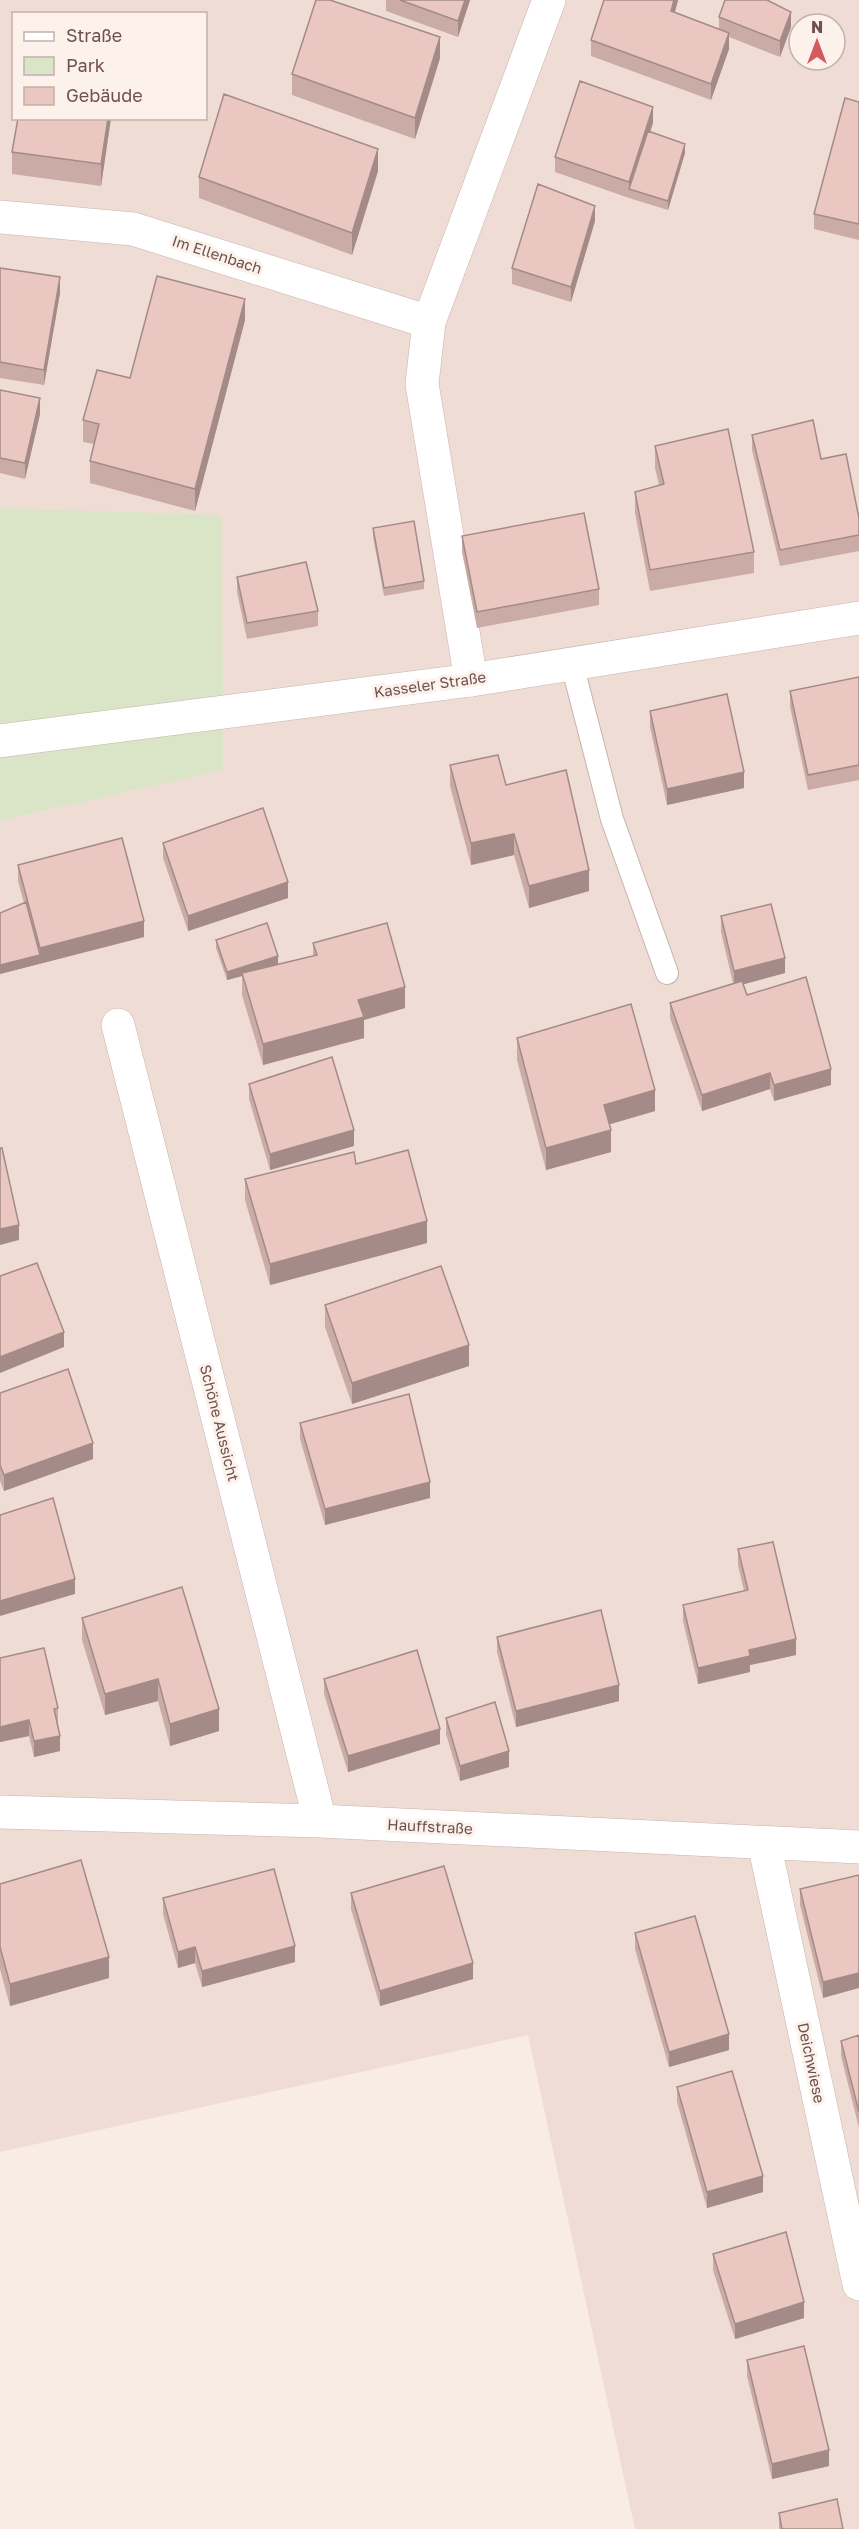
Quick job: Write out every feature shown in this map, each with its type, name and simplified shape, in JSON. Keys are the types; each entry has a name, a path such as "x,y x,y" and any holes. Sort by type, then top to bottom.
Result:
{"street":[{"path":"471,680 422,384 429,322 549,0"},
{"name":"Im Ellenbach","path":"0,217 134,229 429,322"},
{"name":"Kasseler Straße","path":"0,741 471,680 859,618"},
{"name":"Schöne Aussicht","path":"118,1025 320,1821"},
{"name":"Hauffstraße","path":"0,1812 320,1821 859,1847"},
{"name":"Deichwiese","path":"764,1843 859,2284"}],"lane":[{"path":"572,664 612,819 667,973"}],"shaded area":[{"path":"0,0 859,0 859,2529 635,2529 528,2035 0,2152 0,821 223,770 222,516 0,508"}],"green space":[{"path":"0,508 222,515 223,770 0,821"}],"building":[{"path":"316,0 330,0 440,37 415,118 292,74"},
{"path":"400,0 465,0 458,21"},
{"path":"604,0 674,0 671,11 729,33 711,84 591,40"},
{"path":"725,0 767,0 791,12 787,12 787,23 780,41 719,17"},
{"path":"580,81 653,107 629,182 555,157"},
{"path":"224,94 378,149 352,233 199,177"},
{"path":"845,98 859,102 859,224 814,214"},
{"path":"18,120 108,120 101,164 12,152"},
{"path":"648,131 685,144 668,201 629,189"},
{"path":"538,184 595,206 571,287 512,268"},
{"path":"0,268 60,277 44,370 0,362"},
{"path":"157,276 245,299 195,489 90,461 99,424 83,420 97,370 130,378"},
{"path":"0,390 40,398 25,463 0,458"},
{"path":"813,420 821,459 846,454 859,518 859,535 780,550 752,435"},
{"path":"728,429 754,552 650,570 635,492 664,484 655,446"},
{"path":"584,513 599,589 477,612 462,536"},
{"path":"414,521 424,581 384,588 373,528"},
{"path":"306,562 318,611 247,623 237,577"},
{"path":"859,677 859,765 808,775 790,691"},
{"path":"727,694 744,772 667,789 650,711"},
{"path":"498,755 506,785 566,770 589,870 529,886 514,834 471,843 450,765"},
{"path":"263,808 288,882 188,916 163,843"},
{"path":"122,838 144,921 40,948 18,865"},
{"path":"26,902 40,955 0,965 0,913"},
{"path":"771,904 785,958 734,971 721,916"},
{"path":"267,923 278,956 227,972 216,940"},
{"path":"387,923 405,987 358,1000 364,1017 263,1044 242,973 317,955 313,943"},
{"path":"806,977 831,1069 774,1085 770,1073 702,1095 670,1003 742,981 747,995"},
{"path":"631,1004 655,1090 604,1105 611,1130 546,1148 517,1038"},
{"path":"332,1057 354,1130 270,1154 249,1084"},
{"path":"0,1148 2,1148 19,1225 0,1229"},
{"path":"408,1150 427,1221 270,1264 245,1179 354,1152 356,1164"},
{"path":"37,1263 64,1332 0,1357 0,1276"},
{"path":"441,1266 469,1345 352,1383 325,1305"},
{"path":"68,1369 93,1443 4,1475 0,1465 0,1393"},
{"path":"409,1394 430,1482 325,1509 300,1423"},
{"path":"53,1498 75,1579 0,1601 0,1515"},
{"path":"773,1542 796,1639 749,1650 750,1656 698,1668 683,1605 748,1590 738,1549"},
{"path":"182,1587 219,1709 170,1724 158,1679 105,1694 82,1618"},
{"path":"601,1610 619,1685 516,1711 497,1637"},
{"path":"44,1648 58,1708 54,1709 60,1736 34,1741 29,1720 0,1727 0,1658"},
{"path":"417,1650 440,1729 348,1756 324,1679"},
{"path":"495,1702 509,1751 460,1766 446,1718"},
{"path":"81,1860 109,1957 10,1984 0,1947 0,1884"},
{"path":"444,1866 473,1963 380,1991 351,1893"},
{"path":"274,1869 295,1946 202,1971 195,1947 178,1952 163,1898"},
{"path":"859,1875 859,1973 823,1982 800,1889"},
{"path":"695,1916 729,2034 669,2052 635,1933"},
{"path":"859,2035 859,2112 841,2041"},
{"path":"732,2071 763,2176 707,2192 677,2087"},
{"path":"786,2232 804,2302 735,2324 713,2254"},
{"path":"804,2346 829,2450 772,2464 747,2360"},
{"path":"837,2499 843,2529 782,2529 779,2513"}]}
